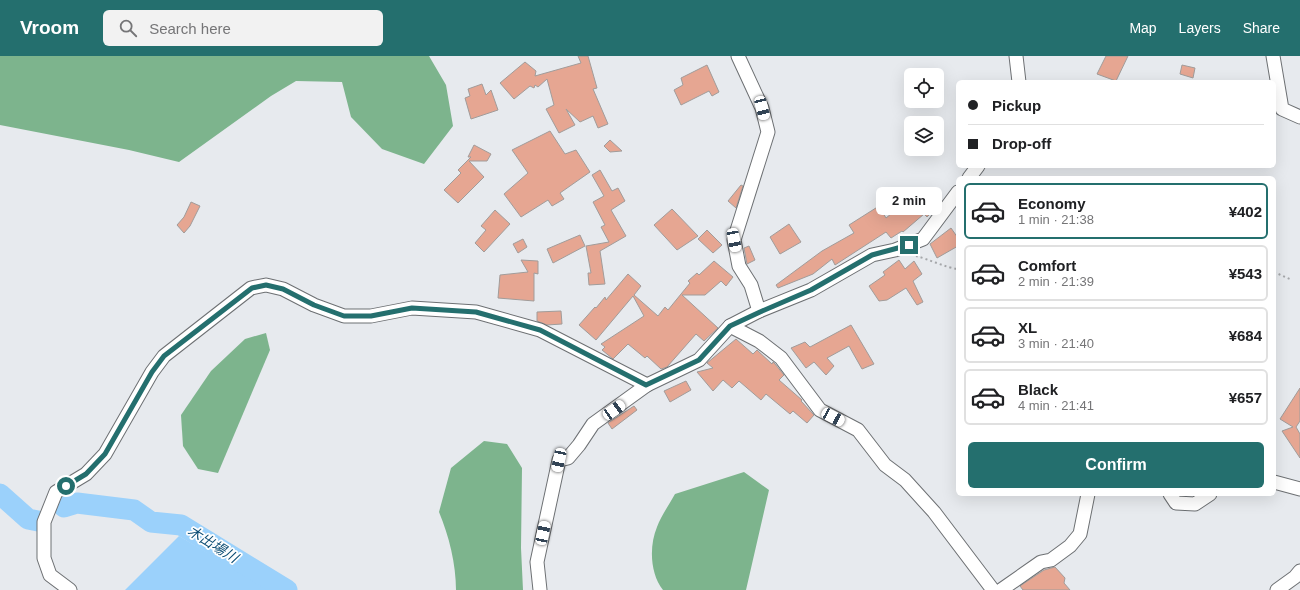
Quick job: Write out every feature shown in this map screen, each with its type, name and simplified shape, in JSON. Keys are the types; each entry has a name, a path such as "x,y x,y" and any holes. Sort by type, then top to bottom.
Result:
{"street":[{"path":"738,56 762,108 768,132 734,240 739,266 751,285 760,312"},
{"path":"1016,56 1020,80"},
{"path":"1273,56 1282,108 1300,117"},
{"path":"540,590 537,562 559,460 568,458 576,450 593,424 646,385 699,360 730,326 811,290 872,255 895,250 923,239 956,195"},
{"path":"70,590 50,575 44,558 44,522 56,492 86,474 105,454 152,372 164,356 252,288 266,285 283,289 314,305 344,316 371,316 412,308 476,312 540,330 646,385"},
{"path":"730,326 759,341 781,358 820,410 858,430 885,465 905,480 934,512 993,590"},
{"path":"1276,483 1300,489"},
{"path":"1001,590 1041,562 1051,560 1070,546 1080,534 1088,496"},
{"path":"1171,496 1176,503 1195,504 1207,496"},
{"path":"1277,590 1295,577 1300,571"}],"path":[{"path":"895,250 956,269"},
{"path":"1276,273 1292,280"}],"green space":[{"path":"0,56 429,56 446,85 453,126 424,164 382,149 351,117 342,82 296,81 271,96 179,162 129,150 0,125"},
{"path":"266,333 270,350 218,473 198,469 183,446 181,415 211,371 245,339"},
{"path":"484,441 507,444 522,468 521,548 523,590 456,590 455,570 451,550 439,512 451,468"},
{"path":"744,472 769,490 746,590 663,590 655,576 653,568 652,551 654,535 675,494"}],"water":[{"path":"179,536 268,589 269,590 125,590"}],"building":[{"path":"578,56 588,56 597,88 593,89 608,124 598,128 593,116 580,122 566,109 575,125 559,133 546,109 554,105 547,79 538,87 535,85 534,88 530,86 514,99 500,83 525,62 536,71 535,76 581,63"},
{"path":"1106,56 1128,56 1116,80 1097,74"},
{"path":"707,65 719,92 712,96 709,91 681,105 674,90 683,85 681,78"},
{"path":"1182,65 1195,68 1193,78 1180,74"},
{"path":"482,84 486,95 491,90 498,110 471,119 465,98 470,96 468,89"},
{"path":"550,131 565,154 576,150 590,172 560,193 564,199 552,206 548,200 521,217 504,194 528,173 512,150"},
{"path":"610,140 622,151 610,152 604,146"},
{"path":"474,145 491,154 487,161 469,161 484,177 458,203 444,190 461,173 458,170 471,157 468,157"},
{"path":"600,170 612,191 618,188 625,201 611,210 626,236 600,251 605,284 589,285 588,273 591,273 586,246 609,242 601,227 605,225 593,202 604,196 592,175"},
{"path":"741,185 743,186 736,208 728,201"},
{"path":"928,195 937,207 927,217 924,214 903,232 902,231 891,238 886,232 835,265 832,259 813,274 778,288 776,285 822,251 854,233 849,225 879,206 886,218 907,201 912,207"},
{"path":"191,202 200,206 190,226 184,233 177,225 184,217"},
{"path":"672,209 698,236 677,250 654,225"},
{"path":"495,210 510,224 484,252 475,243 486,230 481,226"},
{"path":"789,224 801,242 780,254 770,237"},
{"path":"951,228 956,235 956,247 937,258 930,244"},
{"path":"707,230 722,245 713,253 698,239"},
{"path":"580,235 585,246 553,263 547,249"},
{"path":"523,239 527,247 518,253 513,244"},
{"path":"749,246 755,260 747,264 744,248"},
{"path":"521,260 538,261 538,274 534,273 534,301 498,298 500,275 528,272"},
{"path":"899,260 905,269 914,261 922,274 913,281 923,302 917,305 906,288 887,300 879,301 869,286 885,275 883,272"},
{"path":"714,261 733,277 726,286 721,281 705,295 682,295 718,328 704,341 696,334 667,367 661,369 647,356 645,358 628,344 613,359 602,350 605,347 601,344 644,316 633,296 596,340 579,325 605,297 606,300 628,274 641,286 634,295 658,316 665,307 668,310 690,283 688,281 697,273 699,275"},
{"path":"561,311 562,324 547,325 537,321 537,312"},
{"path":"851,325 874,364 862,369 849,346 827,358 834,366 826,375 814,362 806,368 791,348 805,342 810,347"},
{"path":"736,339 753,354 757,350 772,364 773,362 775,364 784,375 779,380 802,400 801,401 814,415 807,423 793,411 790,414 766,394 761,400 739,381 732,388 723,380 713,391 697,372 713,368 707,363"},
{"path":"686,381 691,390 670,402 664,391"},
{"path":"1300,388 1300,421 1296,427 1300,434 1300,458 1282,431 1293,427 1280,419"},
{"path":"634,406 637,410 612,429 608,423"},
{"path":"1055,567 1065,578 1064,583 1070,590 1023,590 1020,586 1044,570"}],"waterway":[{"name":"木出場川","path":"0,494 28,519 38,521"},
{"name":"木出場川","path":"64,507 77,503 134,510 151,522 181,525 287,590"}],"route":[{"path":"66,486 86,474 105,454 152,372 164,356 252,288 266,285 283,289 314,305 344,316 371,316 412,308 436,308 476,312 540,330 606,365 632,376 646,385 699,360 730,326 811,290 872,255 909,245"}]}
